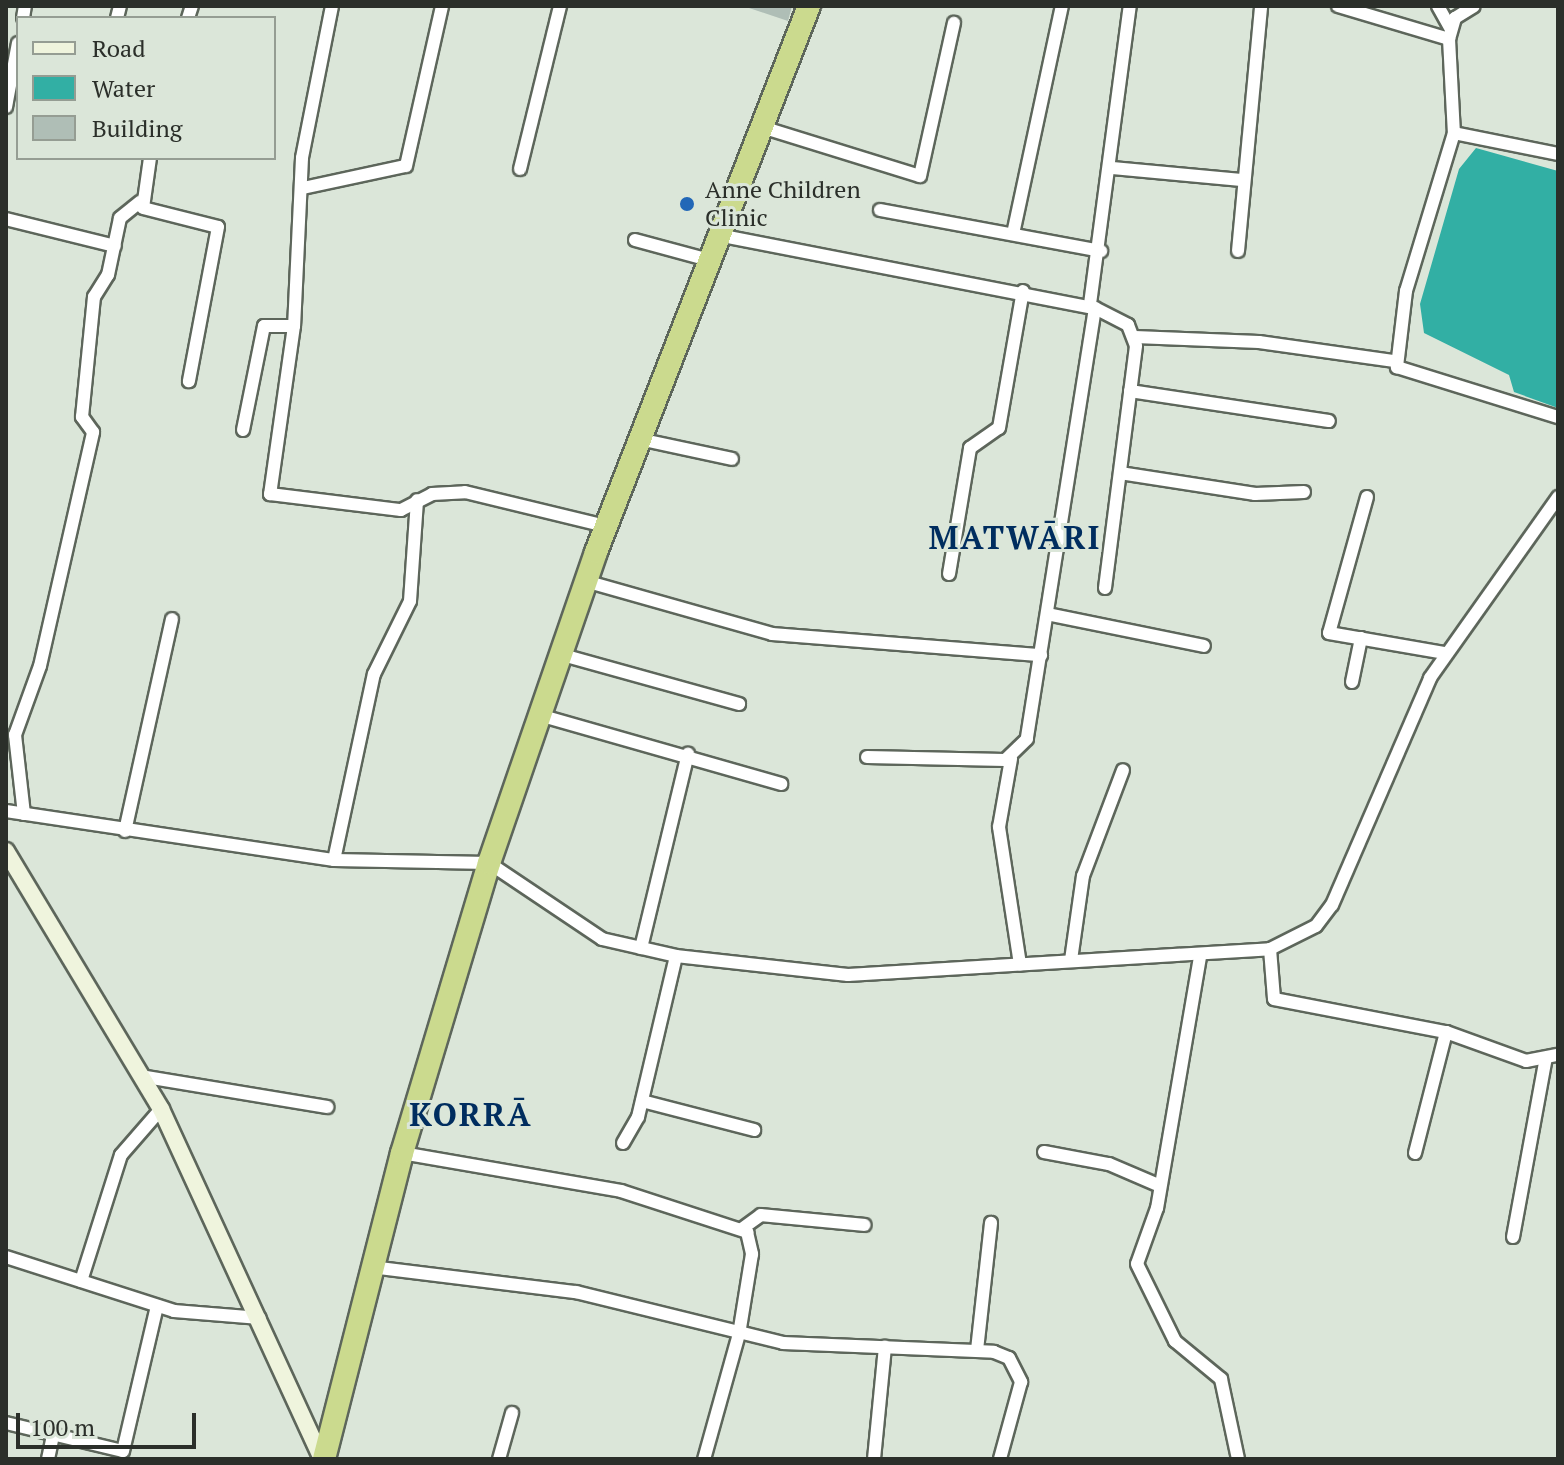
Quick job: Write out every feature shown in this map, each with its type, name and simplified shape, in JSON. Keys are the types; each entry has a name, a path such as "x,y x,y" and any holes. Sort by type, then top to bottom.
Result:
{"highway":[{"path":"323,1459 402,1153 489,863 585,581 639,439 723,236 809,6"}],"main road":[{"path":"6,851 161,1109 323,1459"}],"street":[{"path":"332,6 303,188 294,326 270,494 395,510 417,500 465,492 606,526"},
{"path":"303,188 406,166 442,6"},
{"path":"520,169 560,6"},
{"path":"1013,234 1062,6"},
{"path":"1020,964 999,827 1011,759 1030,730 1113,168 1130,6"},
{"path":"1238,251 1261,6"},
{"path":"1338,6 1450,34"},
{"path":"1395,361 1406,291 1454,133 1450,34 1438,6"},
{"path":"1450,34 1474,6"},
{"path":"765,128 920,176 954,23"},
{"path":"6,107 16,54"},
{"path":"1454,133 1558,154"},
{"path":"24,814 15,735 40,666 93,432 82,417 94,297 115,246 120,218 140,202 150,160"},
{"path":"1113,168 1243,180"},
{"path":"140,202 151,213 218,227 189,381"},
{"path":"880,210 1101,251"},
{"path":"6,219 115,246"},
{"path":"723,236 1093,306 1128,325 1135,337 1105,588"},
{"path":"635,240 713,261"},
{"path":"949,574 970,448 999,428 1023,291"},
{"path":"243,430 264,326 294,326"},
{"path":"1135,337 1259,342 1395,361 1407,373 1558,417"},
{"path":"1130,391 1329,421"},
{"path":"639,439 732,459"},
{"path":"1120,473 1255,494 1304,492"},
{"path":"1367,497 1329,633 1445,653"},
{"path":"6,811 334,860 489,863 574,926 641,948 676,956 848,975 1071,960 1200,957 1270,949 1316,926 1332,905 1411,712 1445,653 1558,497"},
{"path":"334,860 374,674 410,601 417,500"},
{"path":"585,581 772,634 1041,655"},
{"path":"1047,614 1204,646"},
{"path":"125,831 172,619"},
{"path":"1352,682 1361,638"},
{"path":"559,654 739,704"},
{"path":"539,715 688,754 781,784"},
{"path":"641,948 688,754"},
{"path":"867,757 1011,759"},
{"path":"1071,960 1083,876 1123,770"},
{"path":"1270,949 1274,999 1446,1032 1520,1060 1552,1057 1513,1237"},
{"path":"623,1143 642,1101 676,956"},
{"path":"1200,957 1158,1185 1157,1208 1139,1249 1140,1276 1175,1341 1221,1379 1238,1459"},
{"path":"1415,1153 1446,1032"},
{"path":"140,1076 327,1107"},
{"path":"642,1101 754,1130"},
{"path":"81,1281 121,1155 161,1109"},
{"path":"1044,1152 1109,1164 1158,1185"},
{"path":"402,1153 621,1191 743,1228"},
{"path":"743,1228 761,1215 865,1225"},
{"path":"977,1350 991,1223"},
{"path":"704,1459 739,1334 752,1254 743,1228"},
{"path":"6,1257 157,1306 260,1318"},
{"path":"371,1267 576,1292 739,1334 885,1347 977,1350 1009,1358 1019,1369 1020,1393 1000,1459"},
{"path":"6,1423 123,1451 157,1306"},
{"path":"874,1459 885,1347"},
{"path":"499,1459 512,1413"},
{"path":"48,1459 53,1435"}],"water":[{"path":"1476,148 1558,171 1558,408 1514,392 1509,375 1424,333 1420,304 1459,169"}],"building":[{"path":"743,6 792,6 788,21"}],"place":[{"name":"Anne Children Clinic","path":"687,204"}],"district":[{"name":"MATWĀRI","path":"1015,537"},
{"name":"KORRĀ","path":"471,1114"}]}
